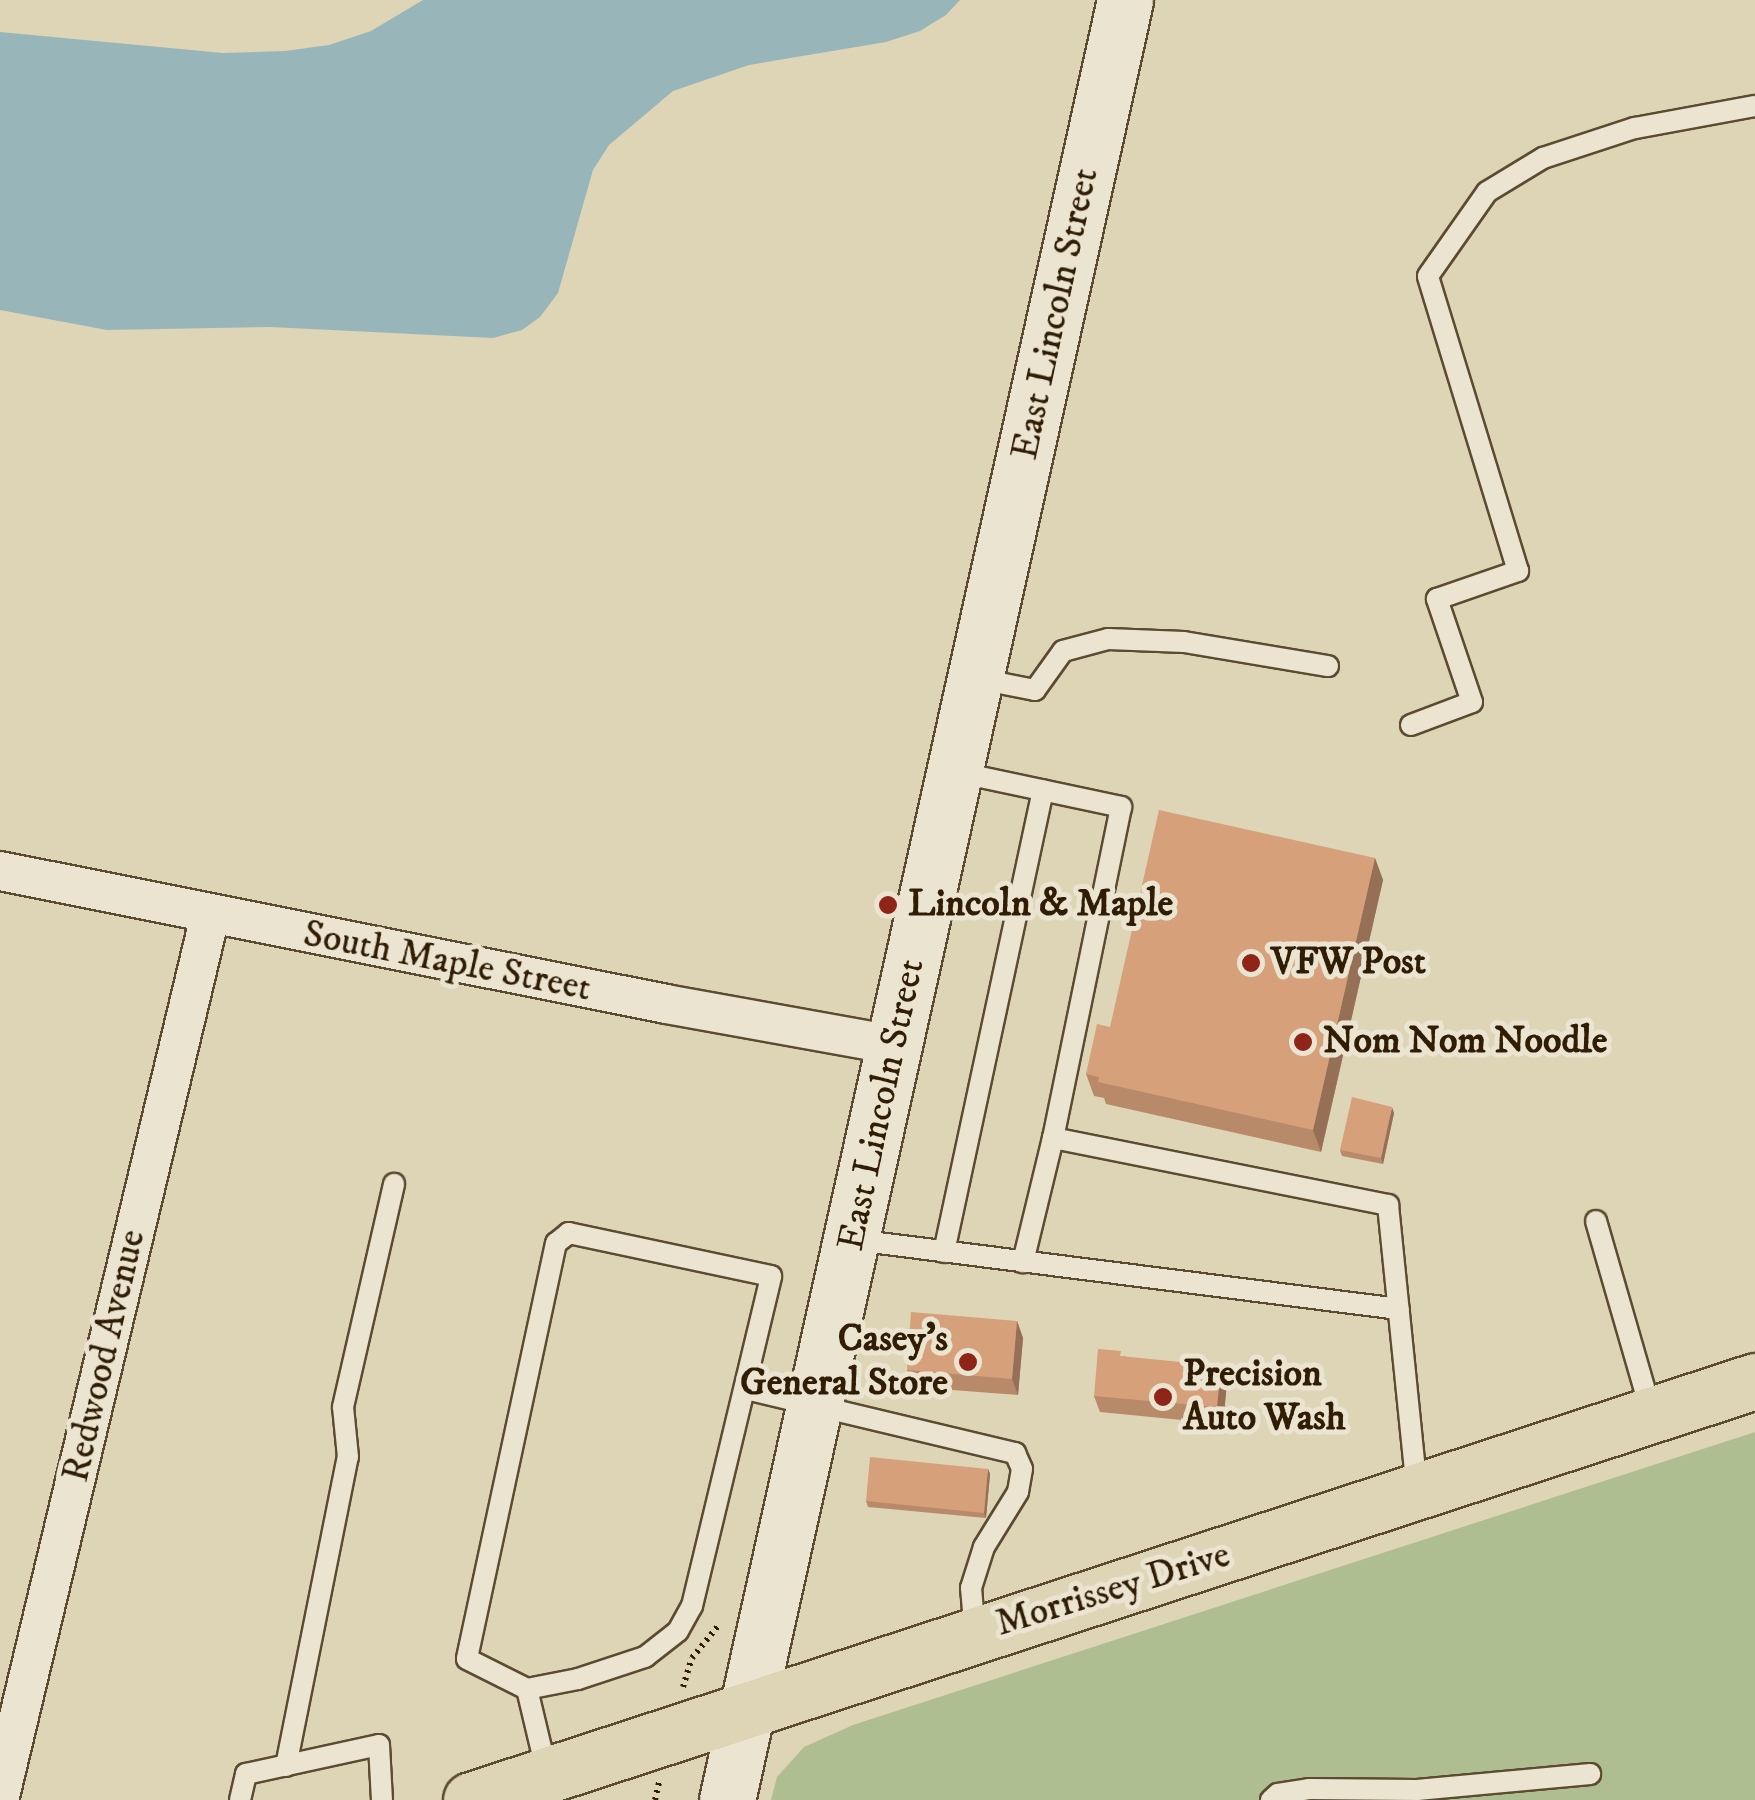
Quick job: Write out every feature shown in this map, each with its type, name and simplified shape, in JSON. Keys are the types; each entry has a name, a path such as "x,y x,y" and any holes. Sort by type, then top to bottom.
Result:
{"main road":[{"name":"East Lincoln Street","path":"727,1800 1126,0"},
{"name":"Morrissey Drive","path":"471,1800 1755,1381"}],"street":[{"name":"South Maple Street","path":"0,870 210,916 896,1045"},
{"name":"Redwood Avenue","path":"0,1796 210,916"}],"lane":[{"path":"1411,724 1472,702 1437,599 1518,571 1428,276 1486,192 1544,158 1634,128 1755,106"},
{"path":"976,678 1035,690 1063,651 1108,639 1184,642 1328,666"},
{"path":"955,772 1121,807 1054,1138 1023,1262"},
{"path":"944,1252 1044,790"},
{"path":"1054,1138 1388,1205 1417,1492"},
{"path":"286,1766 348,1457 343,1406 394,1184"},
{"path":"1596,1220 1652,1415"},
{"path":"569,1233 771,1276 692,1606 678,1631 645,1656 578,1679 527,1688 468,1660 556,1243 569,1233"},
{"path":"852,1240 1398,1309"},
{"path":"746,1389 1004,1448 1021,1461 1018,1492 976,1564 971,1588 975,1634"},
{"path":"527,1688 548,1775"},
{"path":"240,1800 246,1774 379,1745 382,1800"},
{"path":"1271,1800 1278,1794 1310,1789 1417,1790 1590,1774"}],"green space":[{"path":"1755,1432 1755,1800 771,1800 777,1777 804,1747 853,1725"}],"water":[{"path":"423,0 960,0 946,15 920,31 886,42 749,65 673,91 609,145 593,170 558,293 540,317 522,330 493,338 270,327 107,330 0,310 0,32 223,53 285,51 329,45 371,31"}],"building":[{"name":"VFW Post","path":"1159,810 1375,858 1313,1130 1098,1082 1099,1077 1086,1074 1097,1024 1110,1027"},
{"path":"1352,1097 1392,1107 1381,1158 1340,1150"},
{"name":"Casey's General Store","path":"911,1312 1017,1321 1012,1379 907,1370"},
{"path":"1098,1349 1121,1351 1120,1356 1221,1366 1217,1407 1094,1396"},
{"name":"Casey's General Store","path":"870,1457 988,1469 984,1513 866,1501"}],"place":[{"name":"Lincoln & Maple","path":"888,905"},
{"name":"VFW Post","path":"1251,963"},
{"name":"Nom Nom Noodle","path":"1303,1042"},
{"name":"Casey's General Store","path":"968,1362"},
{"name":"Precision Auto Wash","path":"1163,1397"}]}
